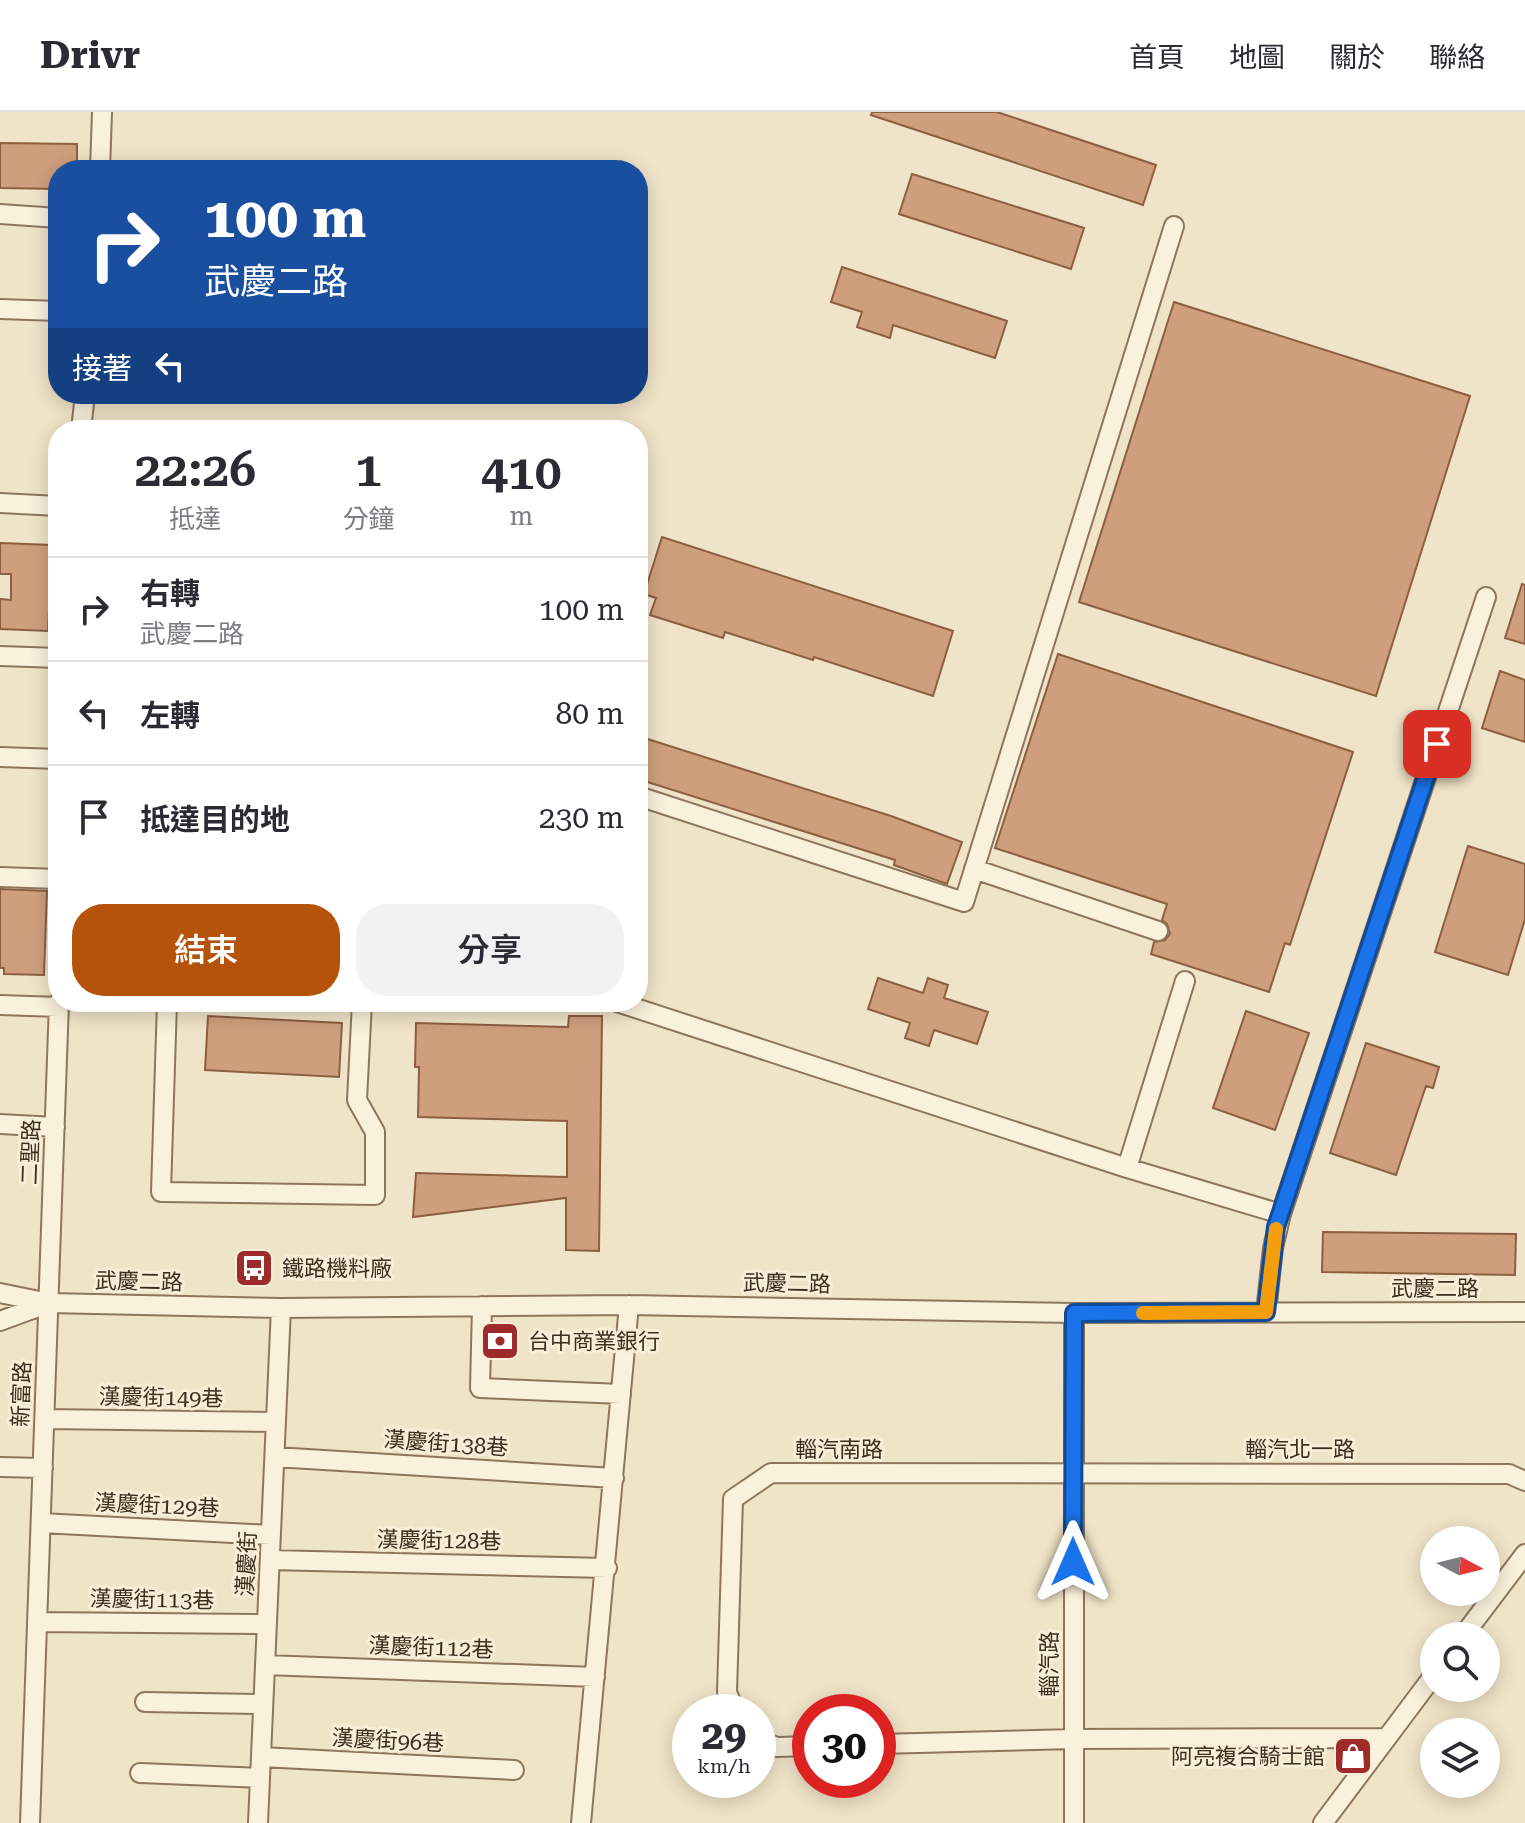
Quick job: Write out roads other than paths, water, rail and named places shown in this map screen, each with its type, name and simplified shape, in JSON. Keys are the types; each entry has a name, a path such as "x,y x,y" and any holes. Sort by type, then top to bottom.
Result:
{"street":[{"path":"100,160 102,112"},
{"path":"0,214 48,217"},
{"path":"648,799 964,902 1174,226"},
{"path":"0,309 48,311"},
{"path":"0,503 48,505"},
{"path":"1266,1312 1273,1248 1281,1214 1486,597"},
{"path":"0,656 48,658"},
{"path":"0,757 48,759"},
{"path":"974,869 1158,931"},
{"path":"0,877 48,879"},
{"path":"1127,1168 1185,981"},
{"path":"0,1005 48,1004"},
{"name":"二聖路","path":"49,1303 59,1012"},
{"path":"167,1012 161,1192 375,1195 375,1132 357,1100 361,1012"},
{"path":"648,1012 1127,1168 1281,1214"},
{"path":"0,1124 55,1127"},
{"name":"武慶二路","path":"0,1293 49,1303 281,1308 629,1305 1074,1313 1525,1312"},
{"name":"武慶二路","path":"0,1321 49,1303"},
{"name":"新富路","path":"30,1823 49,1303"},
{"path":"581,1823 629,1305"},
{"path":"482,1306 480,1388 621,1394"},
{"name":"漢慶街","path":"258,1823 281,1308"},
{"name":"輜汽路","path":"1074,1313 1074,1823"},
{"name":"漢慶街149巷","path":"45,1419 276,1422"},
{"name":"漢慶街138巷","path":"275,1457 614,1478"},
{"path":"0,1467 43,1468"},
{"name":"輜汽南路","path":"728,1694 733,1499 771,1473 1072,1473"},
{"name":"輜汽北一路","path":"1072,1473 1509,1474 1525,1481"},
{"name":"漢慶街129巷","path":"41,1523 271,1535"},
{"path":"1474,1622 1525,1554"},
{"name":"漢慶街128巷","path":"270,1560 607,1568"},
{"name":"漢慶街113巷","path":"38,1622 267,1624"},
{"name":"漢慶街112巷","path":"265,1665 595,1677"},
{"path":"1323,1823 1420,1693"},
{"path":"145,1702 263,1704"},
{"path":"896,1744 1073,1739 1386,1738"},
{"name":"漢慶街96巷","path":"261,1757 514,1770"},
{"path":"140,1773 260,1778"}],"place":[{"name":"鐵路機料廠","path":"254,1268"},
{"name":"台中商業銀行","path":"500,1341"},
{"name":"阿亮複合騎士館","path":"1353,1756"}]}
